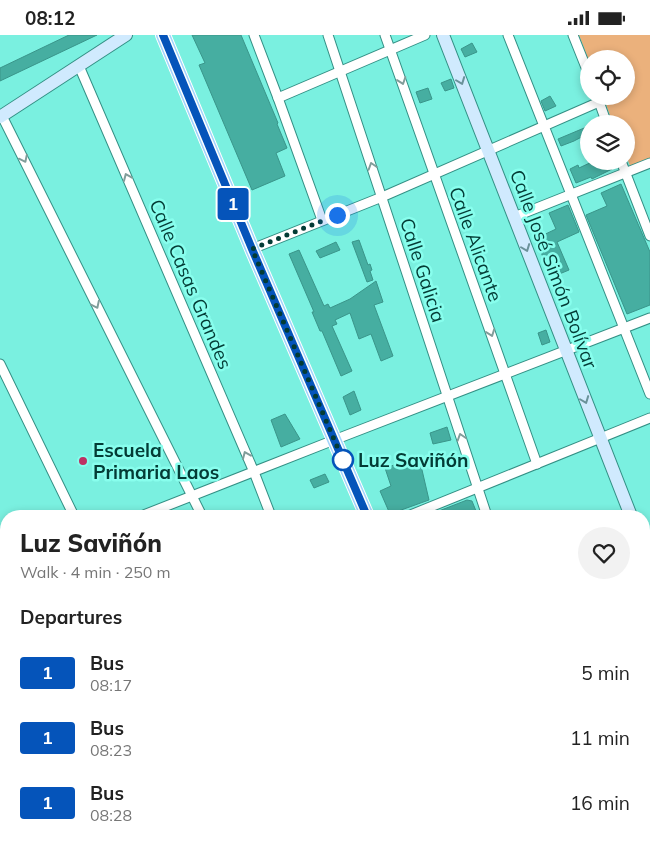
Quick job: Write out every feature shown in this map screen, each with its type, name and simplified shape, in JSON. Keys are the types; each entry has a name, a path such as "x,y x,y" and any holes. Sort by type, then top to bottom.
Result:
{"main road":[{"path":"163,35 252,249 364,510"}],"street":[{"path":"126,35 1,116 199,510"},
{"path":"254,35 322,220"},
{"name":"Calle Galicia","path":"328,35 485,510"},
{"name":"Calle Alicante","path":"385,35 538,464"},
{"path":"278,97 424,35"},
{"name":"Calle José Simón Bolívar","path":"443,35 629,510"},
{"path":"508,35 650,394"},
{"path":"574,35 580,51"},
{"name":"Calle Casas Grandes","path":"79,66 269,510"},
{"path":"252,249 382,197 544,127 586,105"},
{"path":"514,217 650,163"},
{"path":"626,172 650,236"},
{"path":"156,510 650,319"},
{"path":"0,364 71,510"},
{"path":"423,510 650,417"}],"shaded area":[{"path":"579,35 650,35 650,161 635,167 635,115 610,115 606,105 635,105 635,50 585,50"}],"building":[{"path":"69,35 97,35 0,81 0,68"},
{"path":"192,35 241,35 287,148 276,153 285,176 252,190 199,65 205,63"},
{"path":"472,43 477,52 465,57 461,49"},
{"path":"451,79 454,88 445,91 441,83"},
{"path":"428,88 432,99 420,103 416,92"},
{"path":"550,96 556,106 545,111 541,101"},
{"path":"580,130 580,138 574,141 561,146 558,139"},
{"path":"578,165 580,170 610,170 592,179 591,177 576,183 570,169"},
{"path":"621,184 650,252 650,305 627,314 586,215 607,206 601,193"},
{"path":"568,205 579,232 557,242 569,270 552,277 535,239 556,229 549,213"},
{"path":"359,240 368,265 370,264 372,270 370,271 373,280 367,282 352,242"},
{"path":"336,242 340,250 320,258 316,251"},
{"path":"299,250 324,306 328,304 330,308 350,299 376,281 383,302 374,305 393,356 381,361 371,334 359,339 350,313 335,320 337,324 332,326 352,371 341,376 322,331 320,331 312,312 314,312 289,254"},
{"path":"546,330 550,342 542,345 538,333"},
{"path":"354,391 361,410 350,415 343,397"},
{"path":"285,414 300,439 281,447 271,420"},
{"path":"447,427 451,440 433,444 430,433"},
{"path":"419,457 429,500 401,510 388,510 380,491 391,486 385,468"},
{"path":"325,474 329,482 314,488 310,480"},
{"path":"467,500 472,501 476,510 441,510"}],"bus line":[{"name":"1","path":"163,35 252,249 364,510"}],"place":[{"name":"Luz Saviñón","path":"343,460"},
{"name":"Escuela Primaria Laos","path":"83,461"}],"route":[{"path":"337,215 252,249 343,460"}]}
